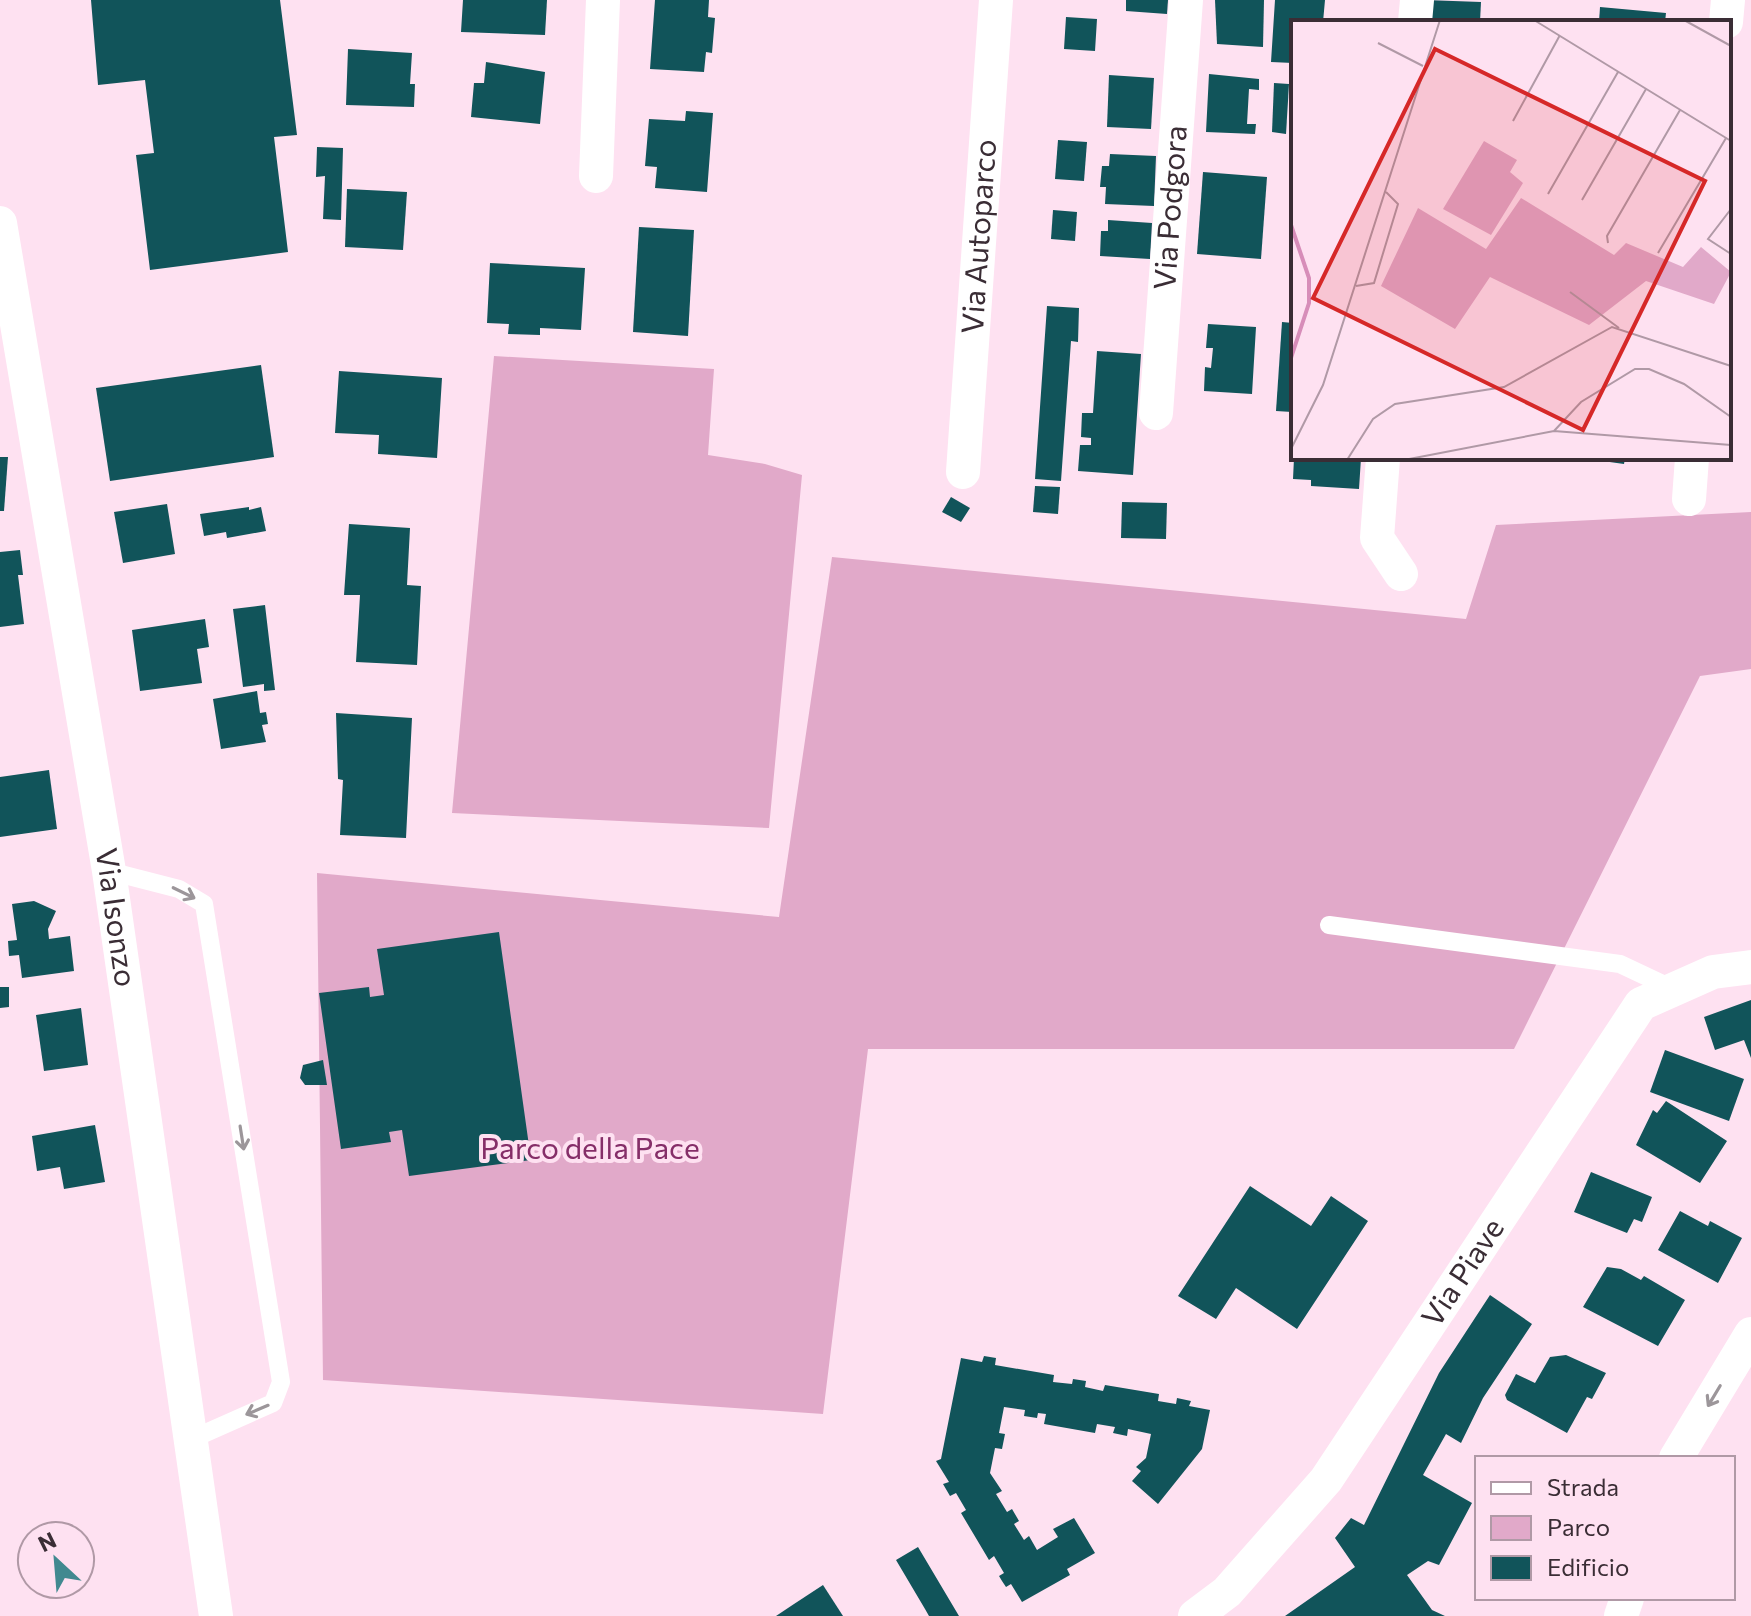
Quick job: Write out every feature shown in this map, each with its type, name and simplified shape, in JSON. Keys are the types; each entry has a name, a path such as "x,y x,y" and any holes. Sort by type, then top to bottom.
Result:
{"street":[{"path":"596,176 603,0"},
{"name":"Via Autoparco","path":"963,472 996,0"},
{"name":"Via Podgora","path":"1156,413 1186,0"},
{"path":"1415,20 1417,0"},
{"path":"1726,20 1728,0"},
{"name":"Via Isonzo","path":"0,223 109,871 216,1616"},
{"path":"1383,460 1377,538 1401,574"},
{"path":"1689,499 1692,460"},
{"name":"Via Piave","path":"1195,1616 1227,1592 1326,1480 1641,1004 1713,972 1751,967"},
{"path":"1677,1456 1751,1334"}],"lane":[{"path":"109,871 179,889 204,904 281,1382 273,1403 192,1439"},
{"path":"1329,925 1620,964 1673,989"}],"green space":[{"path":"494,356 714,369 708,455 765,464 802,475 769,828 452,813"},
{"name":"Parco della Pace","path":"1751,512 1751,669 1700,676 1514,1049 868,1049 823,1414 323,1380 317,873 779,917 832,557 1466,619 1496,525"}],"building":[{"path":"91,0 280,0 297,135 274,137 288,252 150,270 136,155 154,153 145,80 98,85"},
{"path":"463,0 547,0 545,35 461,32"},
{"path":"655,0 709,0 708,17 715,18 712,53 706,52 704,72 650,69"},
{"path":"1126,0 1168,0 1167,14 1126,11"},
{"path":"1215,0 1264,0 1263,47 1217,44"},
{"path":"1275,0 1325,0 1323,20 1291,20 1291,63 1271,62"},
{"path":"1425,0 1481,2 1480,20 1424,20"},
{"path":"1600,7 1666,13 1665,20 1599,20"},
{"path":"1066,17 1097,19 1095,51 1064,49"},
{"path":"348,49 412,53 410,84 415,84 414,107 346,105"},
{"path":"486,62 545,72 540,124 471,117 474,83 484,83"},
{"path":"1209,74 1259,79 1259,90 1249,89 1247,124 1256,124 1255,134 1206,132"},
{"path":"1109,75 1154,78 1151,129 1107,127"},
{"path":"1274,83 1289,84 1286,134 1272,132"},
{"path":"686,111 713,113 707,192 655,188 657,167 645,166 649,119 685,121"},
{"path":"1058,140 1087,142 1084,181 1055,179"},
{"path":"317,147 343,148 341,220 323,219 325,176 316,177"},
{"path":"1110,154 1156,156 1154,206 1105,204 1106,187 1100,187 1102,166 1109,166"},
{"path":"1203,172 1267,177 1261,259 1197,254"},
{"path":"347,189 407,192 403,250 345,247"},
{"path":"1053,210 1077,212 1075,241 1051,239"},
{"path":"1108,220 1152,223 1150,259 1100,256 1101,231 1108,231"},
{"path":"639,227 694,230 688,336 633,332"},
{"path":"490,263 585,268 581,330 540,328 540,335 508,334 509,324 487,323"},
{"path":"1047,306 1079,308 1078,342 1071,341 1061,481 1035,479"},
{"path":"1282,322 1291,323 1291,412 1276,411"},
{"path":"1208,324 1256,327 1252,394 1204,391 1205,367 1211,368 1213,348 1206,348"},
{"path":"1097,351 1141,354 1133,475 1078,471 1080,445 1091,445 1091,438 1081,437 1082,413 1093,413"},
{"path":"261,365 274,457 110,481 96,388"},
{"path":"339,371 442,378 437,458 378,454 379,435 335,433"},
{"path":"0,457 8,457 4,511 0,511"},
{"path":"1294,460 1361,460 1359,489 1311,486 1311,480 1293,479"},
{"path":"1595,460 1625,460 1624,464"},
{"path":"1035,486 1060,487 1058,514 1033,512"},
{"path":"951,497 970,508 961,522 942,512"},
{"path":"1122,502 1167,503 1166,539 1121,538"},
{"path":"167,504 175,554 123,563 114,512"},
{"path":"249,507 249,510 261,507 266,531 227,538 226,532 204,536 200,514"},
{"path":"349,524 410,528 407,585 421,586 417,665 356,662 360,595 344,595"},
{"path":"20,550 23,575 18,575 24,624 0,627 0,552"},
{"path":"265,605 275,690 264,691 264,684 243,687 233,609"},
{"path":"205,619 209,647 197,649 202,683 140,691 132,630"},
{"path":"257,691 260,713 266,712 268,724 262,725 266,742 221,749 213,699"},
{"path":"336,713 412,718 406,838 340,835 343,780 338,779"},
{"path":"49,770 57,829 0,837 0,777"},
{"path":"34,901 56,911 48,929 49,939 70,936 74,971 22,978 19,955 9,956 8,941 17,940 12,904"},
{"path":"499,932 531,1160 409,1176 402,1130 389,1132 391,1142 341,1149 319,993 369,987 370,997 384,995 377,949"},
{"path":"0,987 9,987 9,1007 0,1008"},
{"path":"1751,1000 1751,1058 1744,1040 1715,1050 1704,1017"},
{"path":"81,1008 88,1065 44,1071 36,1015"},
{"path":"1665,1050 1744,1079 1729,1121 1650,1092"},
{"path":"323,1060 327,1085 305,1085 300,1078 303,1065"},
{"path":"1666,1101 1727,1141 1700,1183 1636,1145 1653,1110 1657,1113"},
{"path":"95,1125 105,1182 64,1189 60,1167 37,1171 32,1136"},
{"path":"1591,1172 1652,1197 1642,1222 1634,1219 1627,1233 1574,1212"},
{"path":"1250,1186 1311,1226 1331,1196 1368,1221 1297,1329 1236,1288 1216,1319 1178,1296"},
{"path":"1680,1211 1708,1226 1710,1221 1742,1238 1718,1283 1658,1250"},
{"path":"1607,1267 1621,1269 1641,1280 1644,1276 1685,1300 1658,1346 1583,1307"},
{"path":"1490,1295 1532,1324 1483,1398 1461,1443 1446,1434 1423,1475 1472,1503 1439,1565 1428,1561 1407,1575 1432,1610 1445,1616 1285,1616 1355,1567 1335,1538 1351,1518 1364,1525 1439,1373"},
{"path":"1566,1355 1606,1373 1592,1399 1587,1397 1567,1433 1507,1400 1505,1395 1516,1374 1535,1383 1550,1357"},
{"path":"984,1356 996,1358 995,1365 1054,1375 1053,1382 1072,1384 1073,1379 1086,1381 1085,1387 1103,1391 1105,1385 1159,1394 1158,1401 1176,1404 1177,1398 1191,1401 1189,1406 1210,1410 1202,1449 1158,1504 1132,1481 1141,1471 1136,1467 1146,1458 1151,1434 1128,1429 1127,1436 1113,1433 1115,1427 1097,1424 1095,1433 1044,1424 1046,1414 1038,1413 1037,1418 1024,1416 1025,1410 1004,1407 999,1433 1005,1434 1002,1449 995,1448 990,1473 1002,1491 996,1494 1007,1512 1012,1509 1019,1521 1014,1524 1024,1540 1029,1536 1037,1550 1058,1537 1053,1529 1074,1518 1095,1553 1067,1569 1070,1575 1022,1602 1011,1584 1006,1587 1002,1581 999,1576 1004,1573 994,1556 989,1560 961,1513 966,1510 956,1493 950,1496 943,1484 949,1482 936,1461 941,1459 961,1358 982,1362"},
{"path":"918,1547 959,1616 929,1616 896,1560"},
{"path":"823,1585 843,1616 776,1616 794,1604"}]}
